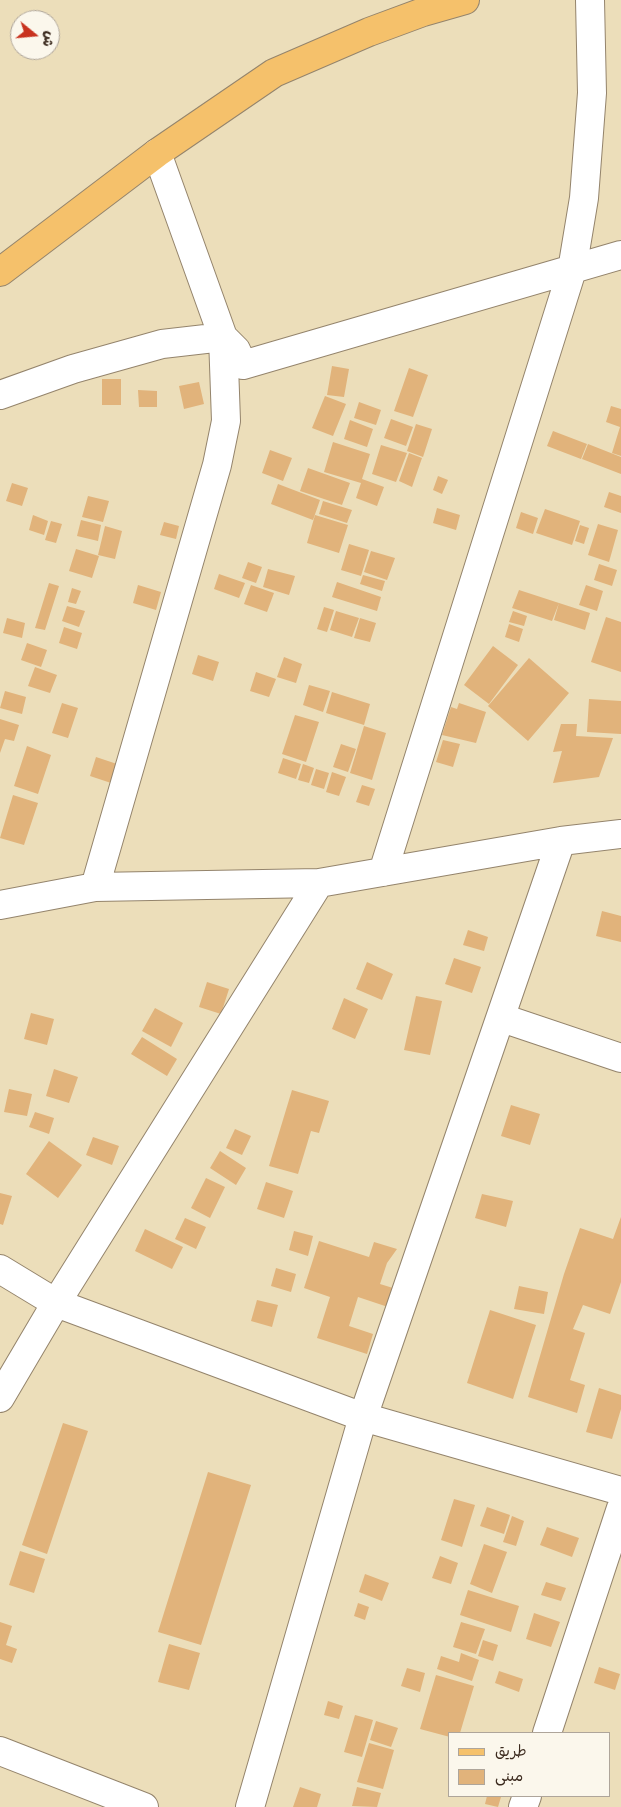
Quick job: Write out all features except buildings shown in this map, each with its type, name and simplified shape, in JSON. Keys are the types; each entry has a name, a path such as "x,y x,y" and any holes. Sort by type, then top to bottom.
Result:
{"main road":[{"path":"0,272 157,153 274,73 369,32 423,12 465,0"}],"street":[{"path":"383,872 572,270 584,198 592,93 590,0"},
{"path":"95,887 217,464 226,421 223,337 157,153"},
{"path":"223,337 236,350 243,365 621,255"},
{"path":"0,395 73,369 162,344 223,337"},
{"path":"0,905 95,887 319,883 561,842 621,834"},
{"path":"250,1807 363,1417 502,1018 561,842"},
{"path":"0,1398 56,1303 319,883"},
{"path":"502,1018 621,1058"},
{"path":"0,1269 56,1303 363,1417 621,1491"},
{"path":"548,1732 621,1508"},
{"path":"0,1752 144,1807"}]}
